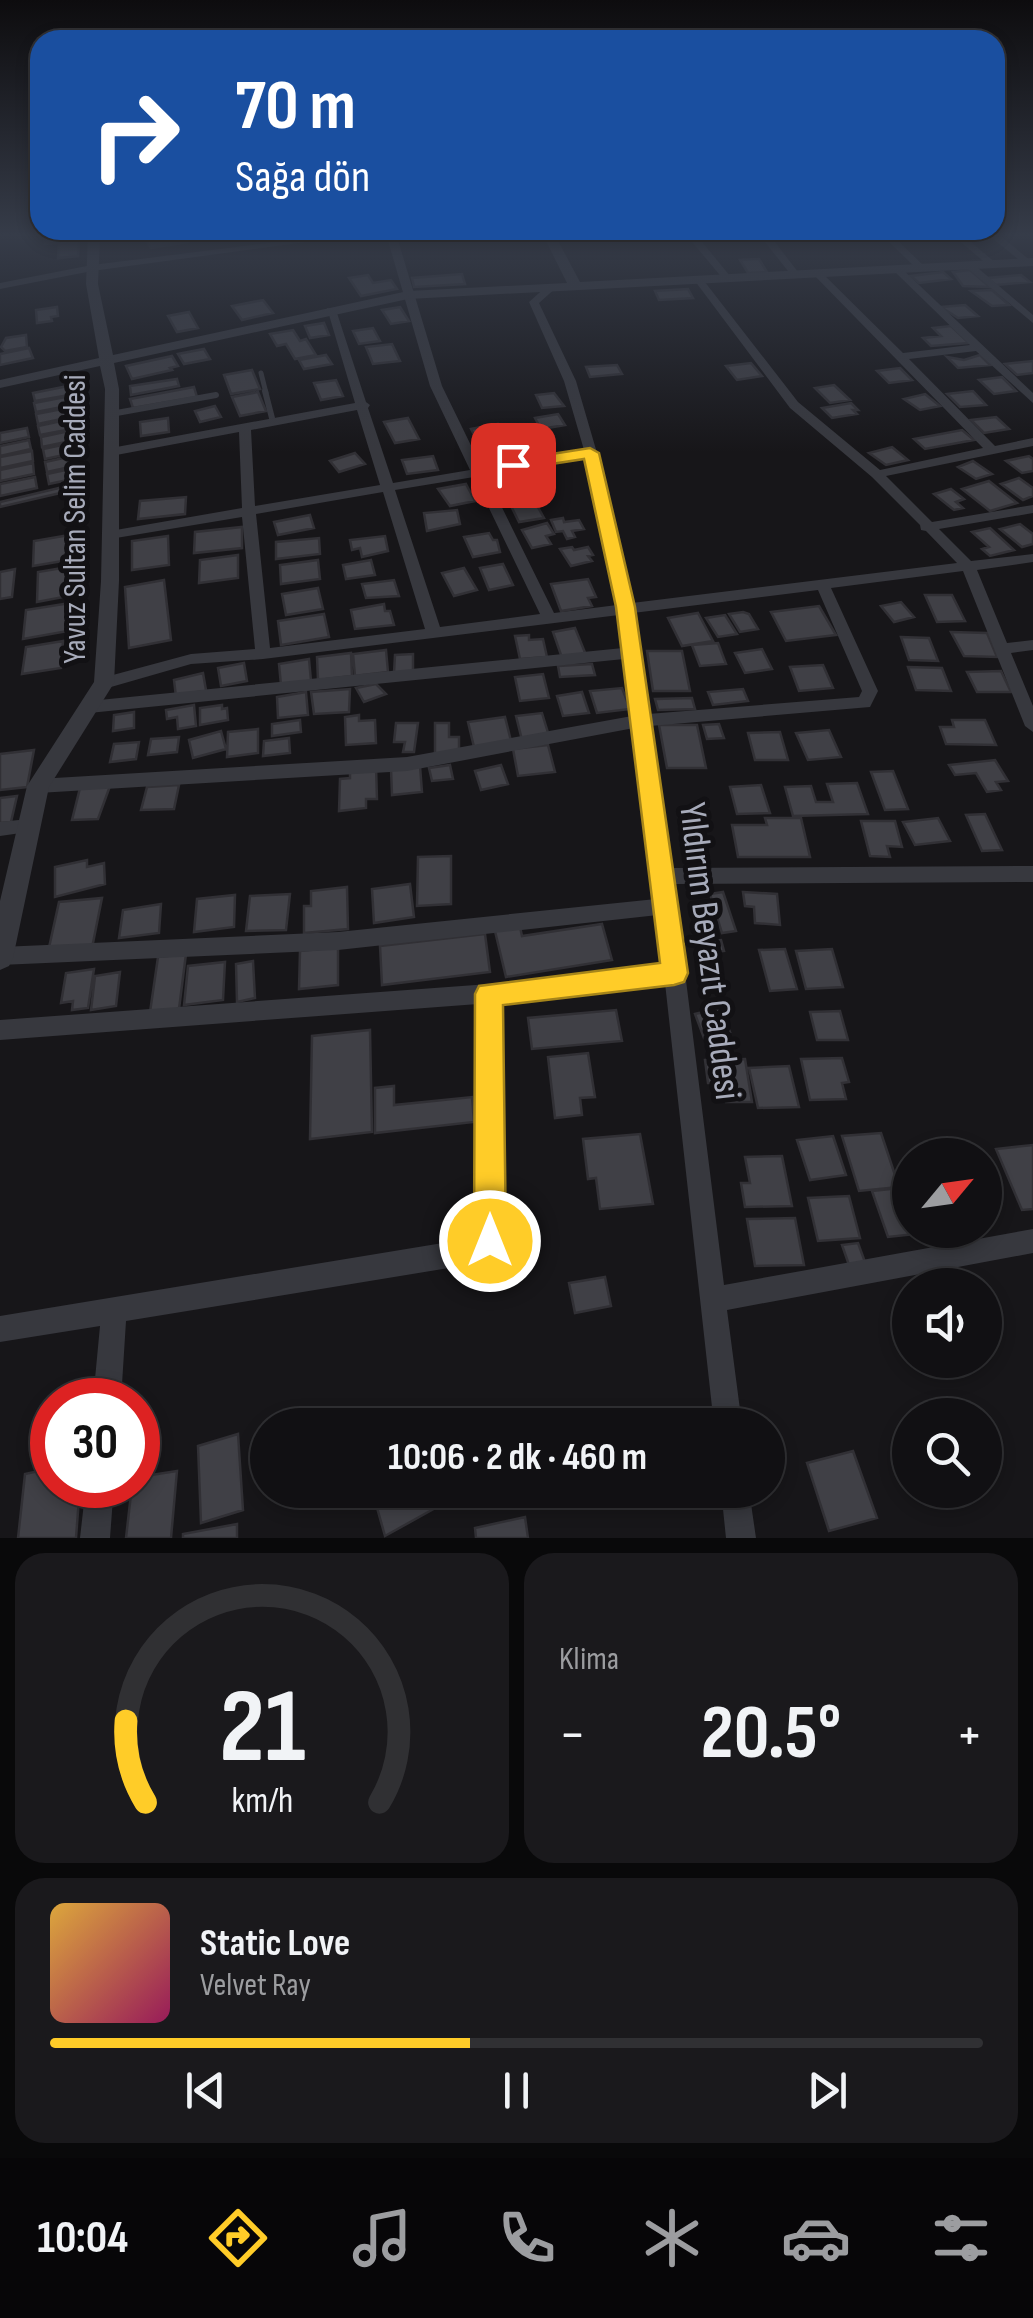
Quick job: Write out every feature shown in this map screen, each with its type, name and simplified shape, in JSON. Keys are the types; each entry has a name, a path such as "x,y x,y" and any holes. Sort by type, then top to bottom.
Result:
{"street":[{"name":"Yavuz Sultan Selim Caddesi","path":"0,957 38,786 104,683 112,390 98,309"},
{"path":"0,384 337,309"},
{"path":"412,309 436,386 548,616"},
{"name":"Yıldırım Beyazıt Caddesi","path":"537,309 570,381 625,607 667,906 726,1408"},
{"path":"721,309 794,405 877,474 926,528 968,566 1033,726"},
{"path":"852,309 992,449"},
{"path":"938,309 1033,400"},
{"path":"331,310 433,630"},
{"path":"900,357 979,348"},
{"path":"111,452 364,405"},
{"path":"246,427 248,514 263,654"},
{"path":"877,474 1033,442"},
{"path":"110,535 590,453"},
{"path":"926,528 1033,509"},
{"path":"104,683 190,659 263,654 1033,558"},
{"path":"38,786 408,764 641,721 864,703 870,692 822,584"},
{"path":"1001,648 1033,645"},
{"path":"88,707 632,653"},
{"path":"0,830 28,826"},
{"path":"663,876 1033,874"},
{"path":"0,957 338,941 667,906"},
{"path":"0,1030 489,994 674,973"},
{"path":"0,1329 461,1254 490,1241 489,994"},
{"path":"713,1300 1033,1241"},
{"path":"109,1378 114,1309"},
{"path":"95,1538 98,1508"},
{"path":"737,1508 741,1538"}],"lane":[{"path":"262,373 274,422"},
{"path":"111,414 216,396"}],"building":[{"path":"57,309 58,316 37,323 36,310"},
{"path":"234,309 270,309 273,313 242,320"},
{"path":"401,309 409,321 391,324 382,310"},
{"path":"944,309 969,309 978,316 958,318"},
{"path":"189,312 198,328 177,332 168,316"},
{"path":"324,323 329,335 310,338 305,326"},
{"path":"951,326 969,343 931,346 923,338 941,336 933,328"},
{"path":"373,328 380,341 359,344 353,331"},
{"path":"293,330 300,341 306,339 316,355 295,359 286,344 277,346 270,334"},
{"path":"26,335 27,347 5,351 1,347 6,338"},
{"path":"392,344 400,361 373,364 366,347"},
{"path":"29,348 33,358 0,365 0,354"},
{"path":"204,349 210,359 184,364 178,354"},
{"path":"326,355 332,364 304,369 299,360"},
{"path":"980,355 990,365 958,368 947,357 964,360"},
{"path":"172,356 178,366 172,370 132,379 126,366"},
{"path":"1033,361 1033,373 1017,375 1005,364"},
{"path":"751,363 762,376 737,380 726,366"},
{"path":"617,365 622,374 590,377 586,367"},
{"path":"900,368 912,380 889,383 877,371"},
{"path":"252,370 260,389 231,394 224,375"},
{"path":"1002,377 1016,391 994,394 979,380"},
{"path":"177,379 179,386 131,395 130,386"},
{"path":"336,380 343,396 321,400 314,383"},
{"path":"78,384 81,393 35,401 33,393"},
{"path":"834,385 850,400 830,403 815,388"},
{"path":"194,387 197,397 133,408 130,399"},
{"path":"973,391 986,405 960,407 947,394"},
{"path":"258,392 266,411 240,416 232,397"},
{"path":"554,393 564,406 542,408 536,395"},
{"path":"81,394 83,403 36,412 34,403"},
{"path":"925,394 940,406 920,410 904,399"},
{"path":"851,403 857,414 832,418 822,408"},
{"path":"83,405 85,414 38,424 36,414"},
{"path":"215,406 221,417 200,422 195,411"},
{"path":"558,414 565,425 541,429 535,418"},
{"path":"80,417 82,427 40,435 38,426"},
{"path":"996,417 1009,429 984,433 971,420"},
{"path":"168,418 169,432 141,436 140,422"},
{"path":"408,418 419,439 395,443 384,422"},
{"path":"498,424 507,439 479,444 471,429"},
{"path":"27,428 29,437 0,443 0,433"},
{"path":"83,428 85,438 42,447 41,437"},
{"path":"962,430 974,440 925,449 914,439"},
{"path":"29,440 31,449 0,456 0,446"},
{"path":"86,440 88,450 45,459 43,449"},
{"path":"892,447 908,460 886,465 869,453"},
{"path":"32,451 33,461 0,468 0,457"},
{"path":"355,453 365,464 339,472 330,461"},
{"path":"82,454 84,464 47,472 45,462"},
{"path":"433,456 438,470 407,474 402,460"},
{"path":"1029,456 1033,459 1033,471 1022,473 1006,461"},
{"path":"973,461 992,474 976,479 958,467"},
{"path":"33,463 34,474 0,481 0,470"},
{"path":"84,466 87,476 49,484 47,474"},
{"path":"35,477 37,488 0,496 0,484"},
{"path":"525,478 534,492 510,497 501,483"},
{"path":"1019,478 1033,488 1033,496 1023,500 1001,484"},
{"path":"989,481 1017,503 990,511 962,489"},
{"path":"84,482 86,487 0,507 0,502"},
{"path":"466,484 475,501 450,506 438,489"},
{"path":"951,489 964,499 956,502 963,508 954,510 934,494"},
{"path":"186,497 185,514 138,519 140,501"},
{"path":"534,500 544,518 519,522 510,504"},
{"path":"457,510 460,524 427,531 424,513"},
{"path":"310,515 314,528 278,535 274,522"},
{"path":"563,518 564,522 579,520 584,529 572,531 575,537 567,539 563,531 556,532 551,520"},
{"path":"547,523 554,534 546,536 551,544 532,548 522,530"},
{"path":"1020,524 1033,534 1033,544 1022,547 1000,529"},
{"path":"242,527 242,548 194,553 195,532"},
{"path":"990,528 1014,550 990,556 982,549 989,547 972,532"},
{"path":"489,533 497,540 500,552 473,557 464,537"},
{"path":"75,534 75,559 33,566 34,541"},
{"path":"168,536 169,565 132,570 132,541"},
{"path":"385,536 388,551 362,557 360,548 352,550 350,540"},
{"path":"319,538 320,554 276,559 276,542"},
{"path":"588,547 592,561 571,566 560,549"},
{"path":"238,555 238,578 199,583 200,560"},
{"path":"318,560 320,579 281,584 280,565"},
{"path":"371,560 375,575 346,579 343,565"},
{"path":"503,564 513,585 489,590 480,568"},
{"path":"74,566 74,595 37,602 38,572"},
{"path":"464,568 477,590 454,596 442,573"},
{"path":"15,569 12,597 0,599 0,572"},
{"path":"588,579 596,597 588,598 592,606 561,611 551,584"},
{"path":"164,580 171,640 129,648 125,587"},
{"path":"394,580 399,596 366,598 362,584"},
{"path":"318,588 323,609 286,615 282,594"},
{"path":"925,595 952,595 965,621 937,622"},
{"path":"901,602 914,617 894,622 881,606"},
{"path":"70,603 68,631 23,639 26,610"},
{"path":"384,604 394,625 355,629 351,610"},
{"path":"819,606 836,635 786,641 771,612"},
{"path":"698,613 713,641 682,646 668,618"},
{"path":"324,614 329,637 281,645 278,621"},
{"path":"729,614 749,614 758,629 740,632"},
{"path":"725,615 737,634 718,637 706,618"},
{"path":"575,628 586,655 562,658 553,632"},
{"path":"951,632 987,633 997,657 964,656"},
{"path":"529,635 529,640 543,639 547,657 520,659 515,636"},
{"path":"901,637 929,638 938,661 909,660"},
{"path":"63,641 61,668 22,674 26,647"},
{"path":"718,643 726,664 700,666 692,645"},
{"path":"762,649 772,669 745,673 735,653"},
{"path":"386,650 388,672 355,676 353,654"},
{"path":"647,651 682,651 690,691 653,691"},
{"path":"351,653 352,676 318,680 317,657"},
{"path":"413,654 413,672 394,673 395,655"},
{"path":"309,659 311,681 281,685 279,664"},
{"path":"244,663 247,681 221,686 218,668"},
{"path":"592,664 595,675 560,677 558,666"},
{"path":"823,665 833,688 799,691 790,667"},
{"path":"908,667 942,668 951,691 916,690"},
{"path":"1001,671 1011,692 977,692 967,672"},
{"path":"203,673 206,690 176,697 174,680"},
{"path":"543,674 549,698 520,701 515,677"},
{"path":"376,684 386,694 364,702 356,688"},
{"path":"622,688 630,709 597,713 590,691"},
{"path":"350,689 349,712 314,714 311,692"},
{"path":"743,689 748,701 713,705 708,692"},
{"path":"306,692 308,715 278,718 277,697"},
{"path":"582,692 589,713 563,716 557,696"},
{"path":"692,698 695,709 658,710 655,699"},
{"path":"194,705 196,726 178,729 177,717 167,719 166,710"},
{"path":"222,705 222,709 227,708 228,720 200,725 200,708"},
{"path":"134,712 134,728 113,731 114,715"},
{"path":"542,713 549,736 522,740 516,716"},
{"path":"359,715 359,721 375,720 376,743 346,745 345,717"},
{"path":"505,717 511,741 474,747 468,722"},
{"path":"300,720 301,732 272,736 272,724"},
{"path":"952,720 985,720 996,745 946,744 940,727 954,727"},
{"path":"396,723 418,723 414,752 403,752 405,742 394,742"},
{"path":"435,723 449,723 449,737 459,737 459,753 435,754"},
{"path":"719,724 724,738 707,739 703,725"},
{"path":"659,725 697,725 706,768 667,768"},
{"path":"258,729 258,753 227,757 228,732"},
{"path":"829,730 841,757 808,760 796,733"},
{"path":"221,731 226,749 193,758 189,740"},
{"path":"780,732 788,760 755,760 748,733"},
{"path":"179,737 177,752 148,755 151,739"},
{"path":"289,738 290,753 263,756 264,741"},
{"path":"139,742 136,759 110,762 114,744"},
{"path":"548,745 555,772 518,776 513,749"},
{"path":"34,750 27,787 0,790 0,754"},
{"path":"995,760 1008,781 996,782 1001,790 987,792 976,773 955,775 949,765"},
{"path":"450,765 453,779 432,781 429,768"},
{"path":"501,765 508,784 481,790 475,771"},
{"path":"376,766 377,799 366,799 366,808 339,811 340,779 350,778 350,768"},
{"path":"420,766 422,792 392,795 391,769"},
{"path":"893,771 908,809 885,810 871,772"},
{"path":"857,783 868,814 793,816 785,787 811,786 816,802 833,802 827,784"},
{"path":"179,785 174,809 141,810 147,787"},
{"path":"761,785 770,813 737,814 730,787"},
{"path":"110,786 98,819 72,820 80,788"},
{"path":"17,796 11,822 0,823 0,798"},
{"path":"985,814 1002,850 982,851 966,815"},
{"path":"765,818 801,818 810,857 738,857 732,825 767,825"},
{"path":"938,818 950,841 915,845 903,822"},
{"path":"861,821 895,821 902,847 887,846 890,857 870,856"},
{"path":"451,856 451,904 417,906 418,857"},
{"path":"87,860 87,867 104,863 105,884 55,897 55,867"},
{"path":"410,884 414,917 374,923 372,889"},
{"path":"347,887 348,929 304,933 304,906 311,906 311,891"},
{"path":"723,892 736,931 722,933 710,894"},
{"path":"743,892 777,894 780,925 755,923 754,907 745,906"},
{"path":"290,894 286,930 246,931 250,896"},
{"path":"235,895 234,927 194,932 197,899"},
{"path":"102,898 92,948 48,952 59,902"},
{"path":"161,904 159,933 119,938 123,910"},
{"path":"519,922 522,936 602,924 612,960 506,977 494,927"},
{"path":"485,934 490,972 382,985 380,946"},
{"path":"721,940 724,951 700,954 697,943"},
{"path":"338,947 338,985 299,989 300,951"},
{"path":"785,949 797,989 770,991 759,950"},
{"path":"832,949 843,987 806,989 796,951"},
{"path":"186,954 179,1009 150,1012 158,957"},
{"path":"253,961 255,998 237,1002 236,964"},
{"path":"225,962 223,1000 184,1005 188,966"},
{"path":"94,969 88,1008 72,1010 73,1001 61,1003 66,973"},
{"path":"120,972 116,1006 91,1010 95,976"},
{"path":"720,1008 730,1032 704,1038 695,1014"},
{"path":"616,1010 622,1041 532,1049 528,1018"},
{"path":"840,1011 848,1040 817,1040 810,1012"},
{"path":"370,1030 372,1132 310,1139 312,1036"},
{"path":"588,1053 595,1097 580,1098 582,1115 555,1118 548,1057"},
{"path":"842,1058 849,1082 842,1083 846,1099 810,1100 801,1059"},
{"path":"745,1059 752,1102 726,1102 724,1083 708,1083 705,1060"},
{"path":"789,1066 799,1107 758,1108 749,1068"},
{"path":"394,1086 394,1105 472,1097 474,1122 375,1133 375,1088"},
{"path":"881,1133 892,1166 892,1188 859,1191 842,1136"},
{"path":"640,1134 653,1204 600,1209 596,1178 588,1179 583,1139"},
{"path":"833,1136 846,1175 810,1180 797,1140"},
{"path":"1033,1145 1033,1209 1022,1210 1002,1163 1002,1148"},
{"path":"782,1156 792,1206 745,1207 741,1183 750,1183 745,1157"},
{"path":"892,1189 892,1237 888,1237 872,1191"},
{"path":"849,1196 860,1238 818,1241 808,1198"},
{"path":"795,1218 804,1265 755,1266 747,1219"},
{"path":"858,1243 865,1262 849,1265 842,1245"},
{"path":"605,1277 611,1306 575,1313 569,1283"},
{"path":"238,1434 243,1510 201,1523 198,1446"},
{"path":"853,1451 877,1518 829,1531 807,1463"},
{"path":"177,1471 171,1538 126,1538 129,1508 160,1508 160,1474"},
{"path":"30,1473 30,1508 78,1508 76,1538 18,1538 25,1474"},
{"path":"377,1508 435,1508 385,1536"},
{"path":"525,1517 528,1538 476,1538 475,1528"},
{"path":"237,1524 237,1538 183,1538 183,1534"}],"route":[{"path":"490,1241 489,994 674,973 625,607 590,453 513,465"}]}
